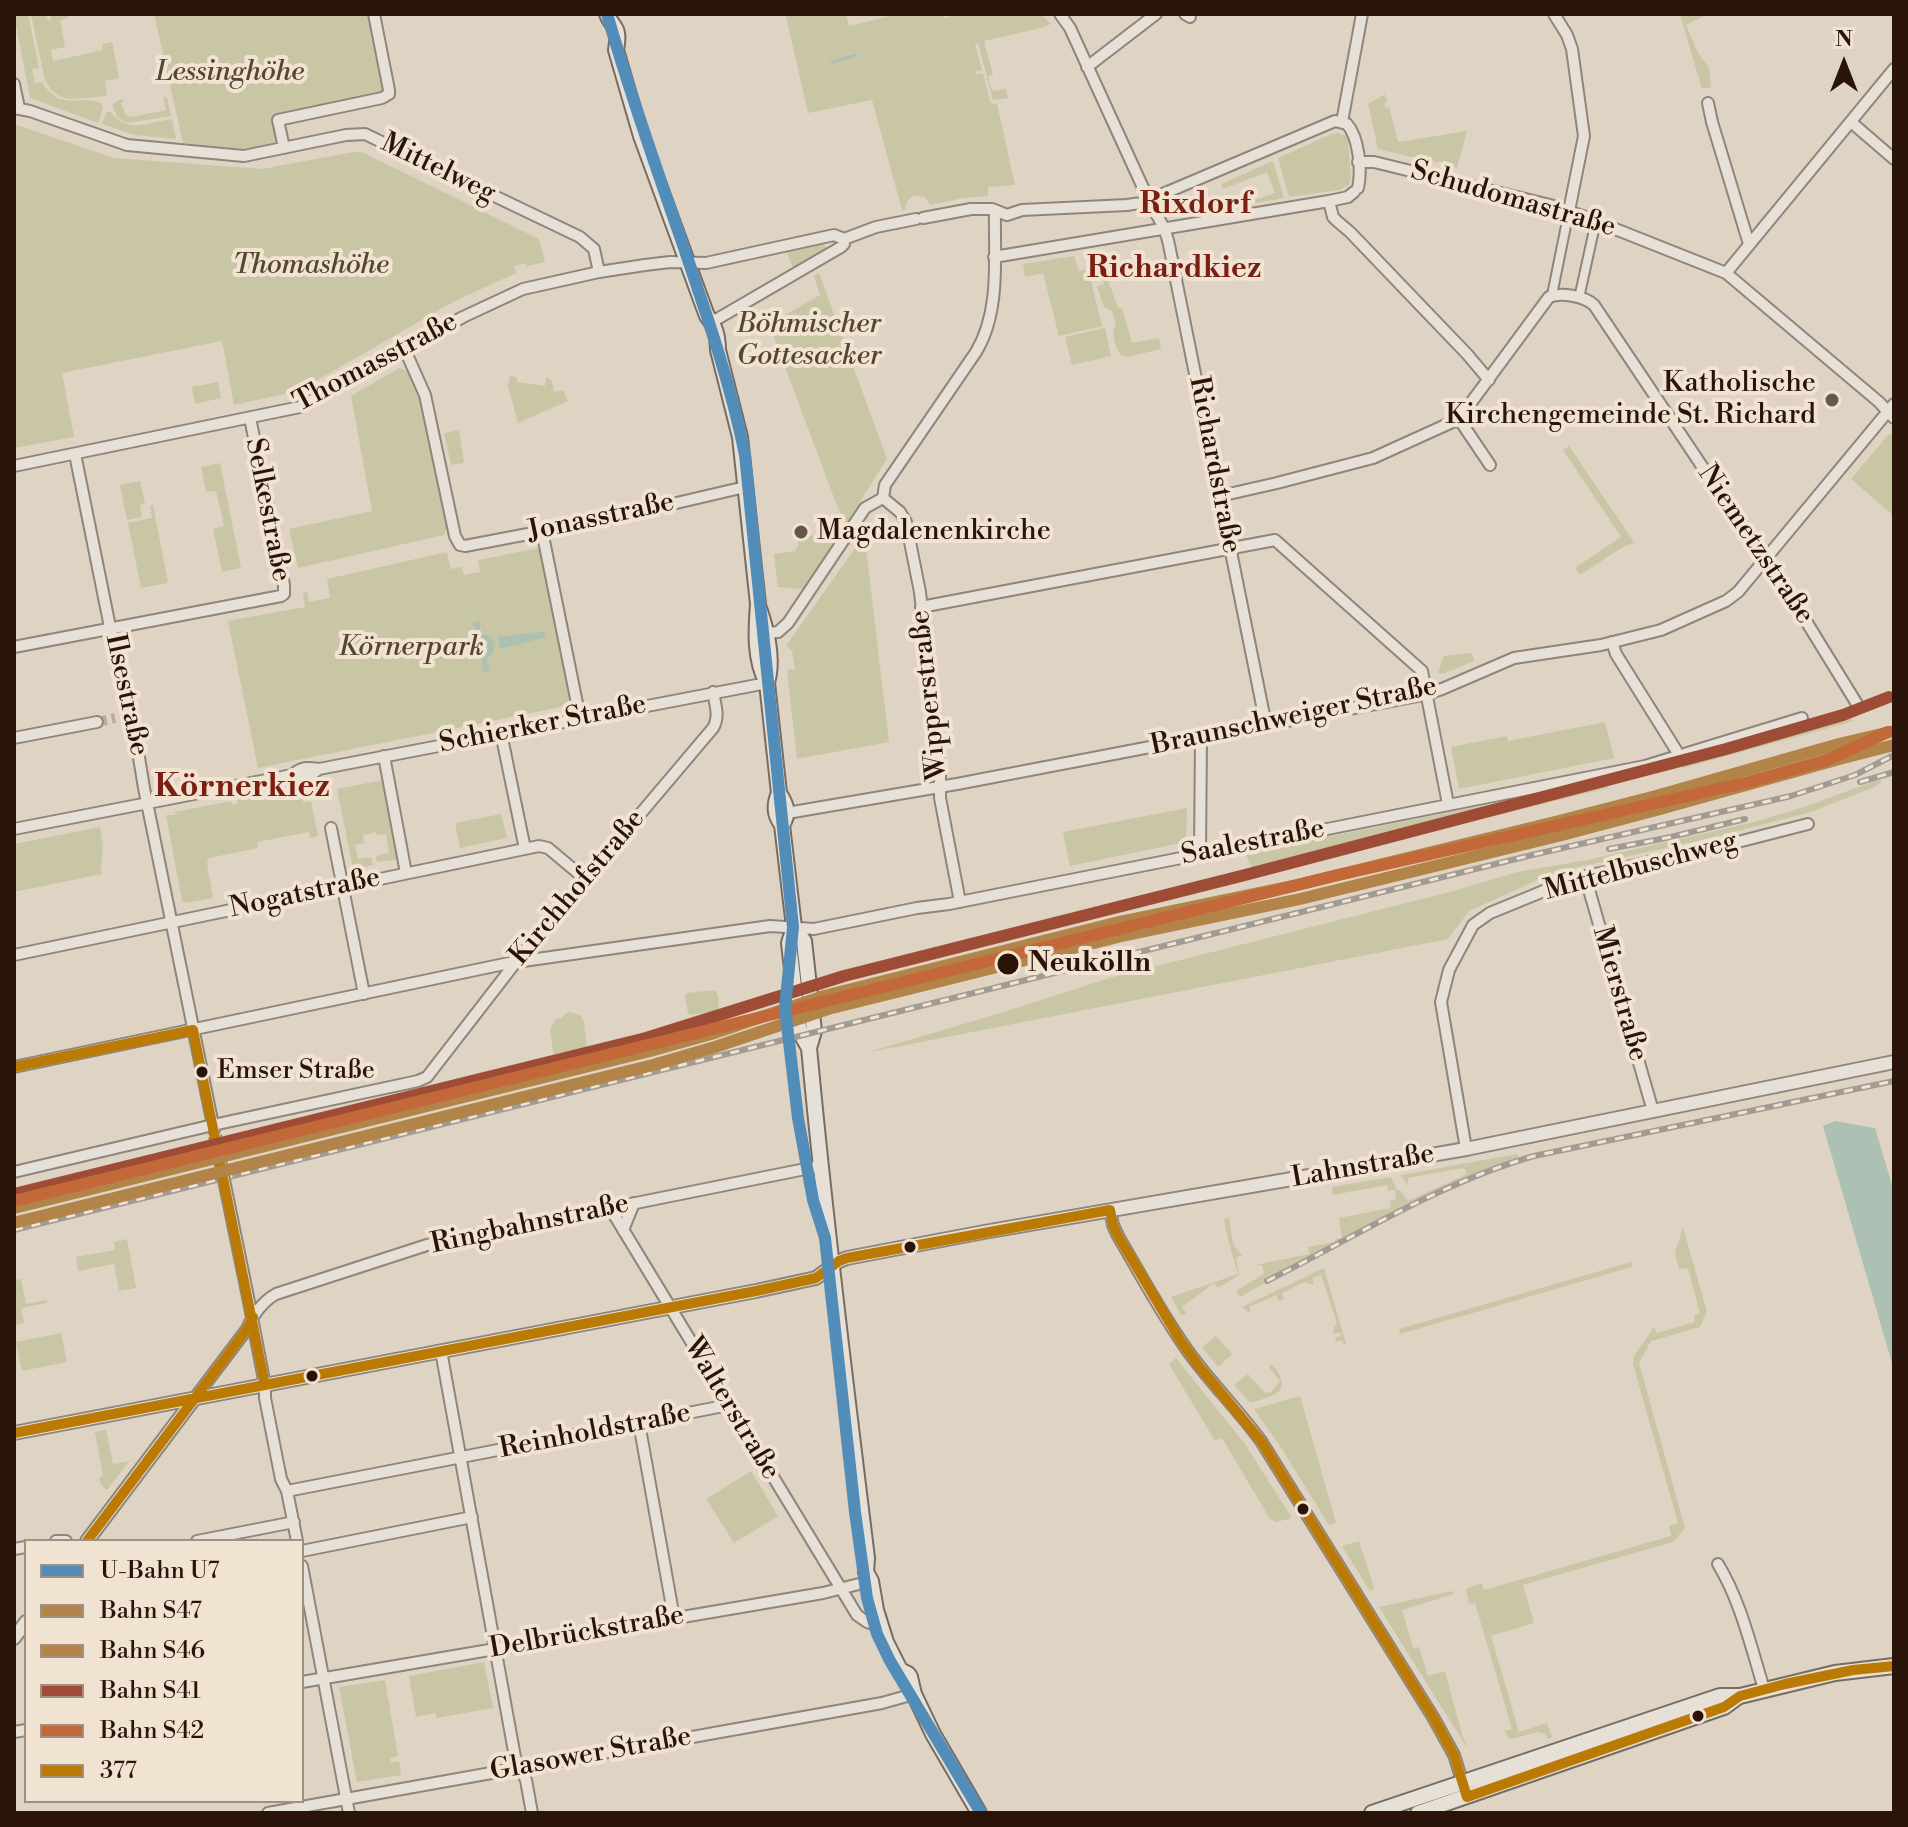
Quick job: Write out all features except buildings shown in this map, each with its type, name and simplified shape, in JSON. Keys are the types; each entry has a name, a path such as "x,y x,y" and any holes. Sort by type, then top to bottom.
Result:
{"main road":[{"path":"608,18 606,29 616,50 633,111 710,319 705,327 709,340 718,350 739,430 758,604 767,633 771,670 767,683 779,793 785,803 794,927 789,943 798,1022 809,1048 820,1166 867,1558 874,1569 871,1581 880,1626 900,1670 910,1677 914,1694 933,1734 979,1813"},
{"path":"758,604 756,628 760,671 767,683"},
{"path":"1418,1813 1465,1790 1707,1700 1720,1696 1740,1696 1835,1673 1894,1666"},
{"path":"1372,1813 1465,1790"}],"street":[{"path":"284,148 278,120 389,94 374,14"},
{"path":"994,263 1163,228 1348,197 1356,190 1360,179 1355,135 1347,124 1328,122 1158,196 1148,195 1070,28 1060,14"},
{"path":"1087,67 1156,14"},
{"path":"1342,122 1362,14"},
{"path":"1220,496 1373,458 1459,419 1552,295 1584,136 1572,49 1554,14"},
{"path":"1726,273 1894,69"},
{"path":"14,84 16,108"},
{"path":"1708,103 1749,244"},
{"name":"Mittelweg","path":"16,108 127,145 244,156 346,135 370,136 580,237 594,249 599,272"},
{"path":"1851,122 1894,159"},
{"name":"Schudomastraße","path":"1358,162 1374,162 1569,211 1726,273 1892,411"},
{"path":"1329,201 1333,217 1489,380"},
{"name":"Richardstraße","path":"995,210 1012,214 1022,210 1139,203 1152,208 1163,228 1169,245 1266,725"},
{"path":"710,319 841,247 844,239 876,227 920,218 968,210 995,210 989,317 980,344 885,485 883,498 865,508 788,623 778,632 767,633"},
{"path":"1552,295 1579,298 1596,221"},
{"name":"Thomasstraße","path":"14,466 290,410 309,403 463,317 515,292 599,272 670,262 706,263 834,235 844,239"},
{"name":"Niemetzstraße","path":"1579,298 1594,305 1767,559 1857,704"},
{"name":"Jonasstraße","path":"405,350 425,395 460,545 612,518 745,487"},
{"name":"Braunschweiger Straße","path":"784,819 1427,694 1514,658 1612,642 1661,630 1726,601 1738,592 1892,411"},
{"name":"Selkestraße","path":"112,628 284,594 250,418"},
{"path":"1459,419 1490,465"},
{"name":"Ilsestraße","path":"75,454 128,716 134,727 253,1317 281,1479 287,1491 297,1539"},
{"name":"Wipperstraße","path":"883,498 904,517 921,607 940,798 960,902"},
{"path":"542,531 580,718"},
{"path":"921,607 1270,540 1280,542 1423,674 1448,804"},
{"path":"14,647 112,628"},
{"path":"1612,642 1616,654 1679,757"},
{"name":"Schierker Straße","path":"14,829 292,775 304,767 319,769 767,683"},
{"name":"Kirchhofstraße","path":"213,1125 423,1079 515,963 713,728 717,714 713,692"},
{"path":"116,718 128,716"},
{"name":"Saalestraße","path":"794,927 814,929 960,902 1645,766 1802,718"},
{"path":"14,738 97,722"},
{"path":"501,733 525,849"},
{"path":"1200,854 1201,737"},
{"path":"384,756 406,873"},
{"name":"Mittelbuschweg","path":"1466,1149 1441,1007 1449,970 1468,932 1479,920 1559,883 1808,824"},
{"path":"331,828 364,994"},
{"name":"Nogatstraße","path":"14,955 539,846 548,848 585,879"},
{"name":"Mierstraße","path":"1585,876 1653,1111"},
{"path":"14,1067 515,963 770,926 794,927"},
{"name":"Lahnstraße","path":"14,1433 816,1278 839,1261 856,1257 1466,1149 1894,1062"},
{"path":"14,1172 213,1125"},
{"name":"Ringbahnstraße","path":"194,1399 253,1317 269,1297 276,1294 427,1245 820,1166"},
{"path":"623,1230 634,1203"},
{"name":"Walterstraße","path":"610,1208 857,1615 880,1626"},
{"path":"1110,1210 1118,1236 1173,1329 1261,1441 1433,1717 1454,1755 1465,1790"},
{"path":"441,1351 515,1757 526,1780 532,1813"},
{"path":"94,1538 194,1399"},
{"name":"Reinholdstraße","path":"287,1491 729,1405"},
{"path":"639,1423 674,1618"},
{"path":"304,1551 472,1517"},
{"path":"207,1539 294,1522"},
{"path":"1718,1564 1735,1597 1764,1689"},
{"path":"304,1576 349,1813"},
{"name":"Delbrückstraße","path":"304,1682 823,1593 871,1581"},
{"name":"Glasower Straße","path":"268,1813 882,1703 914,1694"}],"green space":[{"path":"14,14 28,14 39,68 32,69 35,83 42,82 55,97 101,103 103,108 98,123 30,98"},
{"path":"31,14 46,14 48,21 51,20 50,14 67,14 68,18 60,20 65,47 51,50 53,61 103,50 102,44 112,42 119,78 105,81 107,96 70,99 52,91 45,80"},
{"name":"Lessinghöhe","path":"154,14 367,14 383,92 272,117 274,143 246,149 183,143"},
{"path":"846,14 849,26 898,14 943,14 944,18 961,14 1041,14 1051,24 984,41 993,75 988,76 992,91 1006,89 1008,98 993,100 978,43 975,43 982,70 976,71 976,74 983,73 990,101 997,104 1015,185 988,187 988,196 930,205 925,197 913,196 902,210 872,100 808,113 786,16"},
{"path":"1680,14 1708,14 1686,25 1698,53 1709,68 1711,87 1702,89"},
{"path":"1385,94 1385,108 1389,107 1398,142 1467,131 1457,168 1378,149 1368,104"},
{"path":"163,96 167,98 171,116 127,123 117,117 112,105 124,99 121,103 126,115 132,117 166,110"},
{"path":"110,111 130,125 172,119 176,139 134,135 102,124"},
{"name":"Thomashöhe","path":"14,124 114,158 262,169 362,152 539,239 545,262 514,266 516,273 453,302 293,392 234,405 222,341 62,373 74,437 14,448"},
{"path":"1338,133 1348,140 1349,185 1339,190 1289,197 1278,158"},
{"path":"1273,161 1284,198 1256,203 1255,200 1275,193 1267,172 1223,189 1221,184"},
{"path":"822,243 827,248 826,252 794,270 786,251"},
{"path":"1074,256 1079,271 1088,269 1102,326 1059,336 1043,273 1025,277 1023,264"},
{"path":"1102,263 1118,308 1122,308 1132,343 1159,338 1161,349 1128,357 1120,354 1115,343 1113,331 1116,326 1112,311 1104,307 1097,286 1104,284 1101,274 1094,276 1092,267"},
{"name":"Böhmischer Gottesacker","path":"819,273 887,459 846,524 769,324 820,295 814,276"},
{"path":"1105,328 1111,356 1072,365 1065,337"},
{"path":"399,368 410,372 422,403 448,525 444,535 298,568 289,529 372,511 351,396"},
{"path":"510,376 517,377 517,382 545,386 546,377 552,381 554,392 563,390 568,401 518,423 508,386"},
{"path":"218,382 221,398 195,404 192,387"},
{"path":"459,430 464,463 451,465 444,433"},
{"path":"1892,433 1894,435 1894,516 1851,479"},
{"path":"1569,446 1634,542 1580,575 1575,568 1621,537 1563,450"},
{"path":"220,463 241,568 222,572 213,529 224,526 216,491 206,492 201,467"},
{"path":"140,481 145,504 140,505 142,517 127,520 120,485"},
{"path":"153,505 168,583 141,588 128,523 152,518 150,506"},
{"path":"829,532 837,539 802,589 778,587 774,554 796,551 798,537"},
{"path":"865,540 889,742 797,759 787,670 795,669 792,651 786,646 860,541 863,543"},
{"name":"Körnerpark","path":"539,548 571,705 258,768 228,621 305,607 303,593 307,592 309,602 330,598 327,579 447,552 451,569 462,567 464,575 480,572 478,560"},
{"path":"1472,653 1474,661 1443,674 1438,673 1444,656"},
{"path":"1844,715 1854,721 1682,766"},
{"path":"1605,722 1614,758 1459,789 1451,747 1507,736 1508,741"},
{"path":"1880,779 1881,783 1872,788 1811,812 1711,838 1556,872 1469,911 1448,939 865,1053 1113,977 1450,892 1517,872 1587,860 1754,822"},
{"path":"383,780 398,860 377,862 376,856 389,853 386,834 377,835 376,832 363,835 364,843 355,845 358,859 371,857 373,865 353,869 337,789"},
{"path":"1608,785 1608,788 1423,833 1260,869 1254,874 1246,855 1497,803"},
{"path":"296,788 297,792 301,791 303,802 311,801 318,836 310,838 309,832 257,842 258,848 209,858 207,863 213,898 182,901 166,815 231,801 233,805 237,804 237,800"},
{"path":"1187,808 1186,842 1070,866 1063,832"},
{"path":"501,814 507,838 460,848 455,823"},
{"path":"100,827 102,874 14,892 14,844"},
{"path":"715,990 719,1000 717,1011 688,1013 687,993"},
{"path":"570,1012 580,1015 584,1022 587,1049 554,1058 550,1029 556,1019"},
{"path":"1517,1154 1518,1158 1446,1187 1376,1222 1240,1297 1236,1291 1264,1274 1262,1265 1255,1265 1309,1254 1308,1247 1342,1238 1339,1218 1391,1208 1390,1201 1396,1200 1395,1190 1388,1191 1387,1185 1333,1195 1332,1187 1391,1177 1397,1190 1408,1201 1467,1174 1464,1168 1408,1178 1408,1185 1401,1175"},
{"path":"1229,1218 1233,1244 1242,1256 1236,1257 1239,1275 1218,1288 1214,1283 1182,1307 1186,1313 1182,1316 1171,1297 1238,1274 1224,1219"},
{"path":"1683,1227 1707,1312 1700,1327 1651,1341 1639,1363 1685,1528 1673,1542 1523,1585 1534,1623 1491,1636 1519,1732 1547,1723 1552,1737 1548,1739 1538,1732 1511,1739 1505,1731 1512,1729 1475,1603 1469,1604 1466,1590 1482,1583 1484,1590 1671,1536 1669,1526 1678,1523 1633,1364 1634,1356 1654,1327 1657,1333 1695,1322 1694,1315 1700,1313 1688,1268 1679,1269 1675,1253"},
{"path":"127,1239 136,1288 119,1291 114,1264 78,1271 76,1257 115,1250 114,1242"},
{"path":"1631,1262 1632,1267 1400,1334 1399,1329"},
{"path":"1324,1268 1344,1345 1342,1340 1336,1342 1335,1338 1341,1336 1340,1332 1333,1334 1337,1323 1321,1275 1312,1278 1314,1285 1304,1282 1282,1293 1284,1299 1279,1301 1276,1295 1249,1307 1251,1314 1242,1307"},
{"path":"21,1279 26,1304 47,1300 47,1303 21,1308 24,1323 14,1325 14,1280"},
{"path":"61,1333 67,1362 22,1371 16,1342"},
{"path":"1216,1336 1232,1354 1218,1367 1202,1347"},
{"path":"1176,1358 1245,1444 1292,1518 1276,1522 1270,1519 1222,1438 1215,1441 1169,1364"},
{"path":"1272,1364 1282,1381 1279,1391 1250,1403 1234,1385 1248,1374 1265,1393 1271,1392 1280,1381 1269,1367"},
{"path":"1300,1396 1336,1523 1329,1525 1254,1409"},
{"path":"106,1430 113,1464 129,1461 107,1490 99,1478 103,1476 95,1432"},
{"path":"751,1471 778,1516 734,1543 706,1499"},
{"path":"1359,1541 1374,1588 1370,1591 1342,1546"},
{"path":"1452,1591 1454,1594 1402,1610 1413,1648 1419,1647 1428,1676 1445,1671 1466,1746 1379,1607"},
{"path":"484,1662 493,1708 437,1718 435,1713 416,1717 409,1676"},
{"path":"385,1680 398,1756 390,1758 391,1763 399,1761 401,1775 357,1782 339,1687"}],"shaded area":[{"path":"480,621 480,633 491,637 495,645 486,659 490,671 483,672 482,660 472,656 468,647 477,634 472,623"},
{"path":"545,631 546,637 500,649 497,637"},
{"path":"1835,1121 1875,1128 1894,1192 1894,1370 1823,1126"}],"waterway":[{"path":"832,62 856,55"}],"tunnel":[{"path":"97,722 115,718"}],"railway":[{"path":"14,1230 1532,855 1791,796 1855,775 1894,755"},
{"path":"1860,782 1894,772"},
{"path":"1609,849 1745,819"},
{"path":"1267,1281 1398,1212 1499,1167 1534,1156 1894,1081"}],"metro line":[{"name":"U7","path":"607,14 716,346 745,455 793,927 785,1008 798,1118 813,1200 825,1238 867,1598 877,1634 890,1661 981,1813"}],"rail line":[{"name":"S41","path":"14,1194 646,1038 844,976 1726,749 1843,715 1889,697"},
{"name":"S47","path":"14,1208 650,1051 824,996 1119,922 1297,885 1559,821 1894,731"},
{"name":"S42","path":"14,1201 1338,875 1749,782 1827,760 1888,732"},
{"name":"S46","path":"17,1222 653,1065 828,1009 1122,936 1300,899 1562,835 1894,745"}],"transit line":[{"name":"377","path":"193,1030 265,1385"},
{"name":"377","path":"14,1067 193,1030"},
{"name":"377","path":"1110,1210 1118,1236 1180,1340 1261,1441 1433,1717 1454,1755 1467,1797 1724,1707 1740,1696 1853,1670 1894,1666"},
{"name":"377","path":"14,1433 756,1291 816,1278 847,1258 1110,1210"},
{"name":"377","path":"89,1539 253,1317"}],"place":[{"name":"Katholische Kirchengemeinde St. Richard","path":"1832,400"},
{"name":"Magdalenenkirche","path":"801,532"},
{"name":"Neukölln","path":"1008,964"},
{"name":"Emser Straße","path":"202,1072"}],"district":[{"name":"Rixdorf","path":"1195,206"},
{"name":"Richardkiez","path":"1174,270"},
{"name":"Körnerkiez","path":"242,788"}]}
